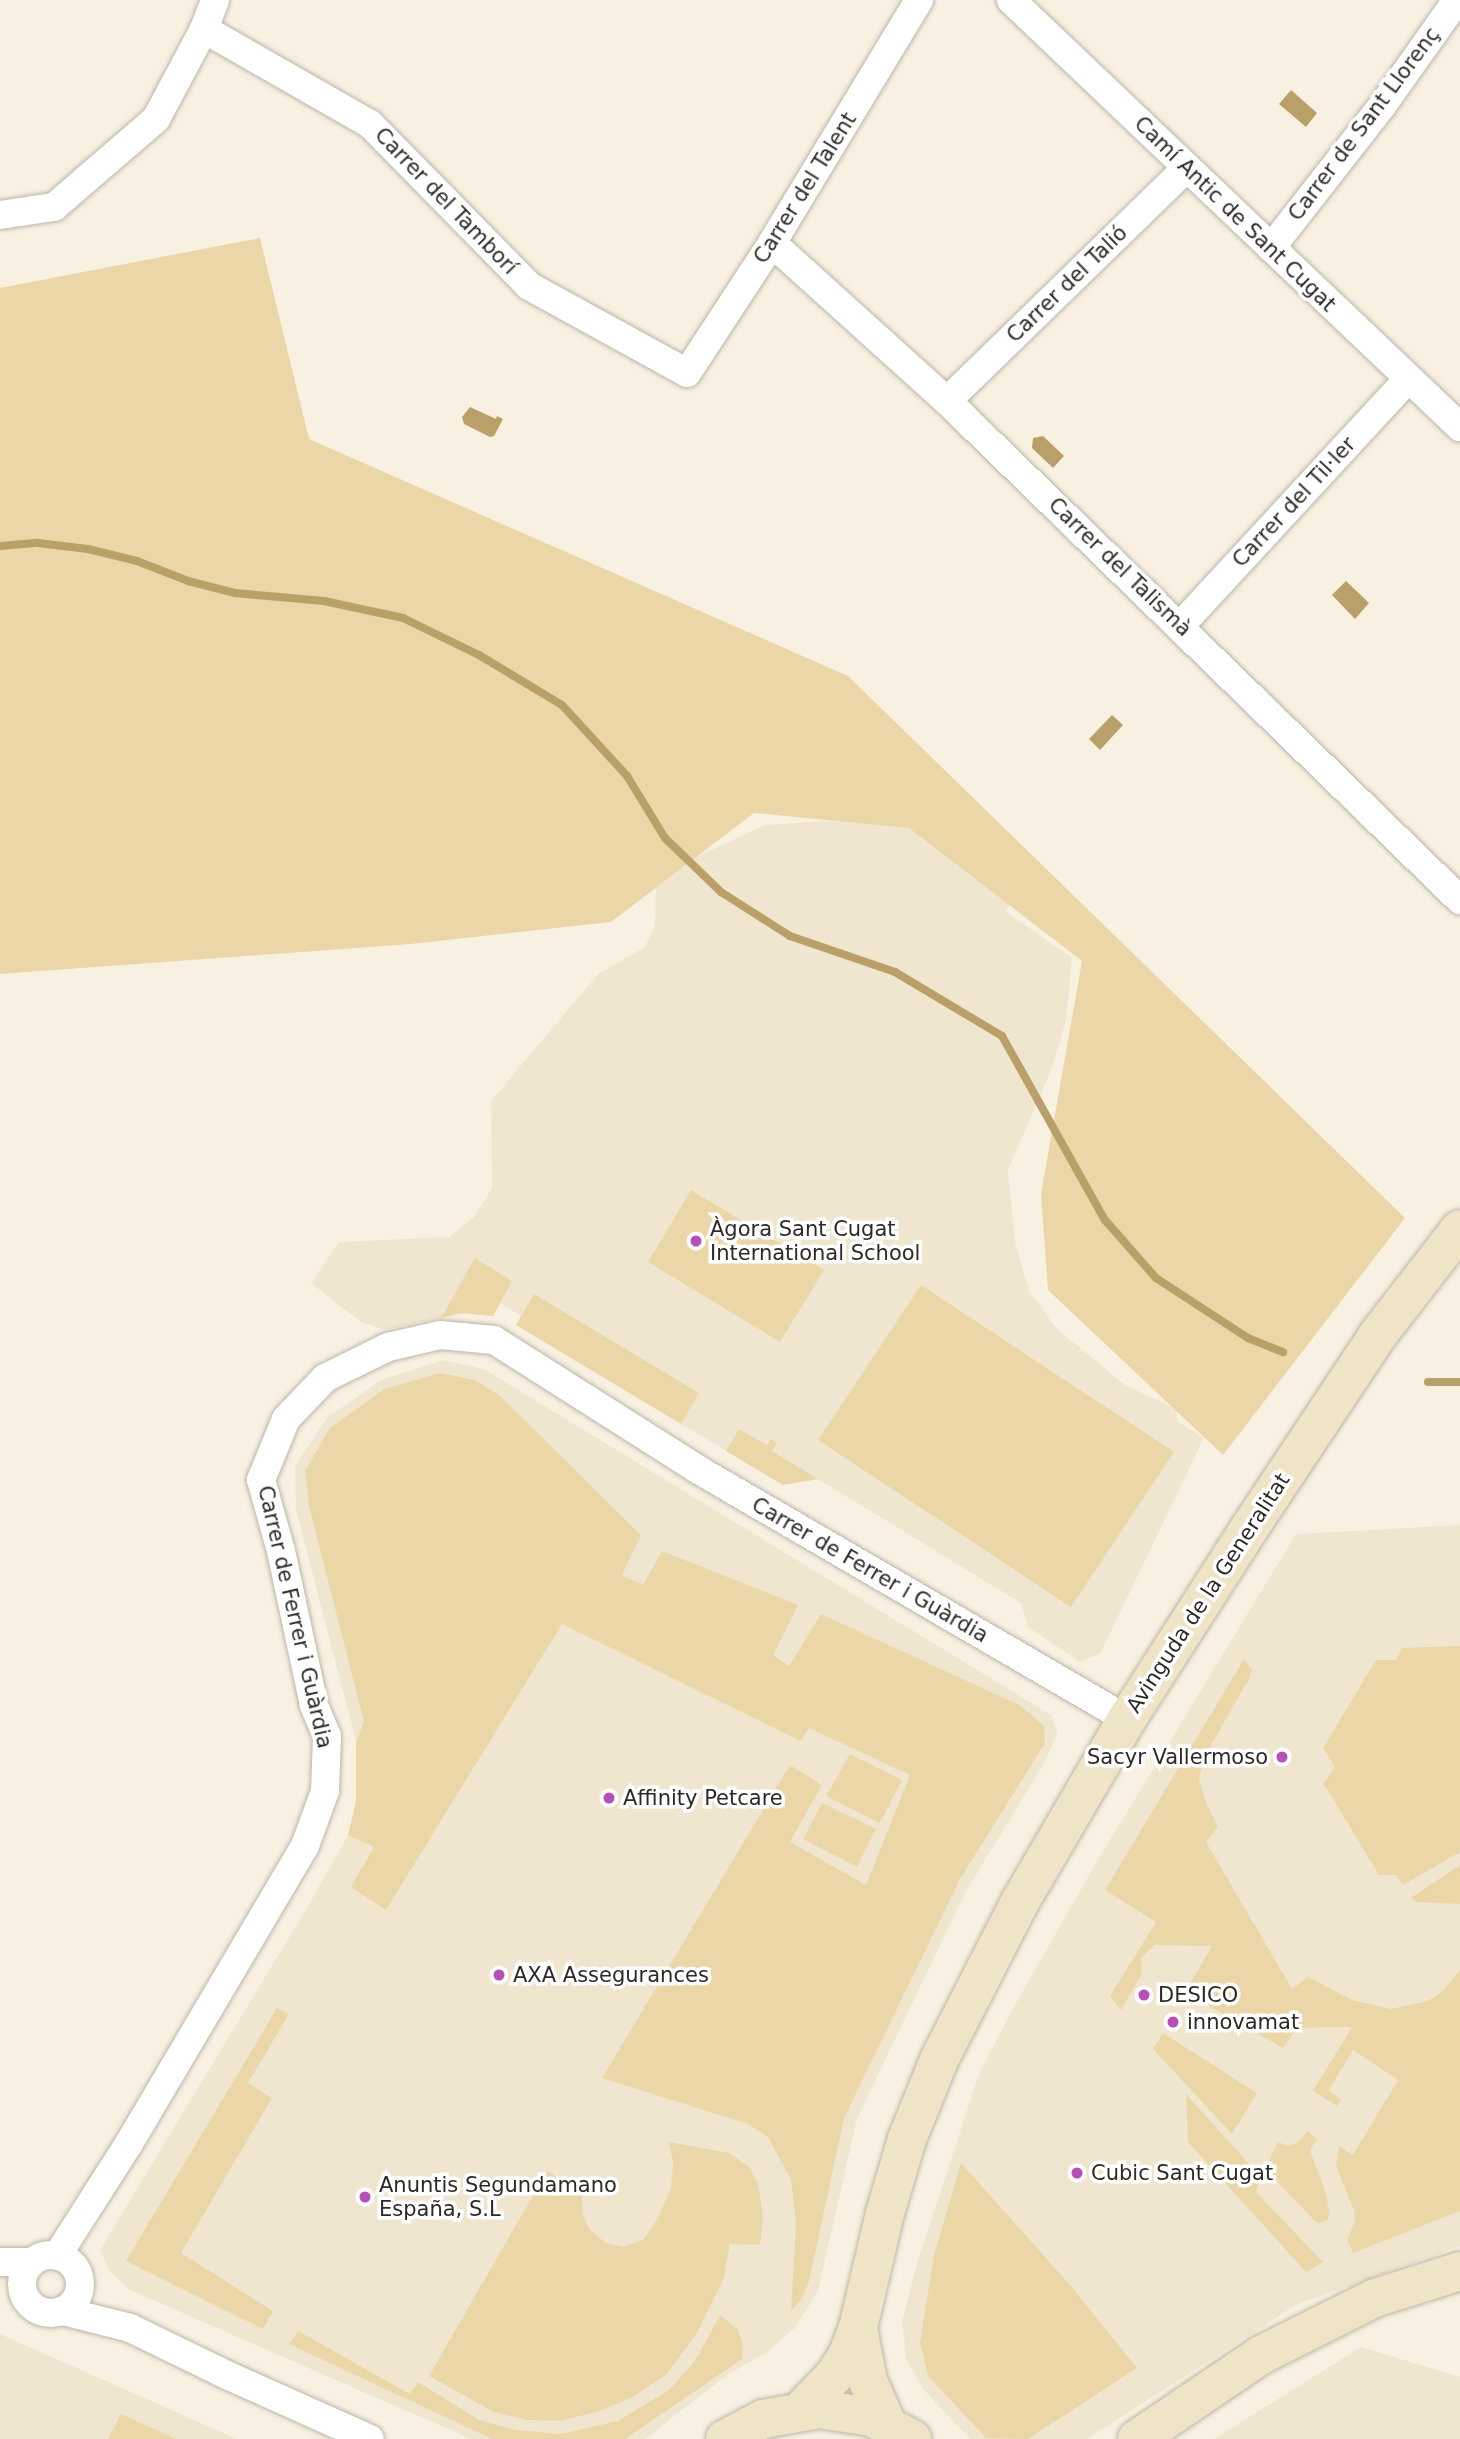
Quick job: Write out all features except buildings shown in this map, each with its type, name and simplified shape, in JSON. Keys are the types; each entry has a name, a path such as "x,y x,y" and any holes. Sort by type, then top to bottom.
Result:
{"street":[{"path":"0,215 54,207 156,119 204,29 215,0"},
{"name":"Carrer del Talent","path":"687,373 772,243 919,0"},
{"name":"Camí Antic de Sant Cugat","path":"1011,0 1407,380 1460,427"},
{"name":"Carrer de Sant Llorenç","path":"1271,248 1382,106 1457,0"},
{"name":"Carrer del Tamborí","path":"204,29 370,124 529,286 687,373"},
{"name":"Carrer del Talió","path":"947,401 1187,168"},
{"name":"Carrer del Talismà","path":"772,243 947,401 1181,625 1460,900"},
{"name":"Carrer del Til·ler","path":"1181,625 1407,380"},
{"name":"Avinguda de la Generalitat","path":"801,2410 834,2376 847,2356 858,2328 895,2174 939,2060 1020,1902 1127,1719 1377,1336 1460,1229"},
{"name":"Carrer de Ferrer i Guàrdia","path":"45,2259 128,2145 305,1846 325,1791 327,1736 314,1705 281,1551 261,1480 286,1419 325,1378 388,1347 439,1335 494,1340 697,1469 1127,1719"},
{"path":"24,2295 23,2277 45,2259"},
{"path":"0,2262 45,2259 73,2264 80,2281 91,2296 130,2328"},
{"path":"1137,2439 1261,2355 1375,2298 1460,2270"},
{"path":"0,2281 11,2290 24,2295 36,2309 54,2313 63,2311 130,2328 370,2439"},
{"path":"63,2311 76,2299 80,2281"},
{"name":"Avinguda de la Generalitat","path":"858,2328 869,2381 899,2432"},
{"path":"725,2439 763,2419 801,2410 853,2413 899,2432"}],"shaded area":[{"path":"1291,90 1317,113 1306,127 1279,104"},
{"path":"260,238 309,439 848,676 1405,1218 1223,1455 1048,1290 1041,1194 1082,961 909,828 754,813 611,922 411,944 0,974 0,288"},
{"path":"470,407 496,419 497,416 503,419 494,436 490,437 464,424 462,417"},
{"path":"1043,436 1064,456 1053,468 1032,448 1033,438"},
{"path":"1346,581 1369,603 1355,619 1332,595"},
{"path":"1112,715 1123,725 1100,750 1089,739"},
{"name":"Àgora Sant Cugat International School","path":"841,820 909,828 1029,885 1005,911 1072,958 1066,1021 1050,1073 1008,1170 1015,1241 1029,1291 1056,1328 1125,1385 1176,1409 1178,1422 1204,1438 1100,1654 1080,1662 1028,1627 1021,1603 818,1479 783,1485 516,1325 521,1316 500,1303 493,1316 461,1313 385,1330 361,1322 311,1283 339,1242 449,1237 474,1217 492,1188 491,1101 598,974 645,947 655,925 656,884 690,860 765,825"},
{"path":"691,1190 824,1270 780,1342 648,1262"},
{"path":"475,1258 512,1281 493,1316 461,1313 441,1318"},
{"path":"921,1285 1174,1452 1071,1607 818,1440"},
{"path":"534,1294 699,1393 681,1424 516,1325"},
{"path":"443,1360 484,1369 1051,1715 1058,1733 1043,1765 965,1893 857,2119 818,2291 795,2328 767,2352 727,2375 645,2439 471,2439 130,2290 110,2272 100,2250 348,1835 356,1802 356,1742 296,1509 295,1466 327,1418 381,1380"},
{"path":"440,1373 475,1380 499,1395 641,1535 622,1575 643,1585 662,1551 798,1605 773,1655 789,1666 821,1614 1021,1706 1044,1726 1045,1743 960,1879 844,2118 809,2281 802,2298 791,2311 796,2222 791,2180 768,2137 748,2124 602,2078 790,1765 822,1785 790,1842 866,1885 910,1775 809,1728 801,1741 562,1624 386,1910 351,1887 374,1847 348,1835 356,1802 356,1742 364,1722 309,1506 305,1471 330,1428 384,1389"},
{"path":"739,1429 767,1445 771,1439 777,1443 772,1451 818,1479 783,1485 726,1451"},
{"path":"1460,1525 1460,2246 1296,2305 1087,2439 970,2439 923,2389 906,2359 902,2321 918,2260 979,2074 1012,2010 1096,1863 1296,1534"},
{"path":"1460,1646 1460,1852 1403,1885 1396,1875 1379,1875 1324,1784 1335,1766 1323,1748 1376,1660 1396,1660 1402,1648"},
{"path":"1244,1659 1252,1670 1249,1679 1204,1757 1199,1779 1206,1803 1218,1827 1206,1842 1292,1989 1308,1977 1352,2000 1391,2009 1428,2001 1444,1990 1460,1970 1460,2211 1353,2253 1347,2240 1355,2221 1354,2210 1336,2166 1339,2146 1353,2155 1398,2080 1353,2050 1329,2090 1341,2100 1337,2106 1313,2091 1352,2027 1297,2028 1283,2048 1185,1992 1212,1946 1155,1945 1141,1958 1142,1973 1121,2010 1110,1996 1156,1922 1105,1890"},
{"path":"850,1754 902,1780 880,1823 826,1796"},
{"path":"822,1803 876,1829 857,1867 803,1839"},
{"path":"1460,1865 1460,1904 1416,1902 1412,1897"},
{"path":"277,2008 289,2014 248,2083 272,2098 181,2253 273,2311 263,2329 126,2261"},
{"path":"1163,2033 1257,2093 1232,2134 1153,2049"},
{"path":"1186,2094 1260,2176 1256,2192 1323,2262 1306,2272 1188,2142"},
{"path":"1308,2131 1317,2139 1310,2150 1330,2213 1327,2221 1318,2223 1265,2169 1278,2142 1288,2146 1297,2143"},
{"path":"669,2142 729,2153 749,2167 758,2183 763,2217 760,2245 730,2244 724,2278 697,2333 667,2374 633,2397 600,2411 560,2421 527,2420 494,2412 429,2376 547,2171 581,2191 583,2216 590,2230 606,2243 622,2247 643,2240 658,2218 671,2188 673,2163"},
{"path":"961,2163 1070,2285 1137,2368 1028,2439 986,2438 928,2376 920,2343 934,2255"},
{"path":"720,2315 737,2329 743,2343 742,2359 625,2439 492,2439 289,2344 298,2331 410,2394 418,2382 479,2420 515,2430 561,2434 618,2421 669,2390 695,2361"},
{"path":"0,2334 237,2439 0,2439"},
{"path":"1361,2347 1460,2377 1460,2439 1214,2439"},
{"path":"121,2414 176,2439 108,2439"}],"waterway":[{"path":"0,546 38,543 88,549 137,561 188,581 235,593 324,601 403,618 479,655 562,705 627,776 665,838 721,892 790,936 895,972 1002,1036 1105,1220 1156,1278 1248,1338 1283,1352"},
{"path":"1428,1382 1460,1382"}],"place":[{"name":"Àgora Sant Cugat International School","path":"696,1241"},
{"name":"Sacyr Vallermoso","path":"1282,1757"},
{"name":"Affinity Petcare","path":"609,1798"},
{"name":"AXA Assegurances","path":"499,1975"},
{"name":"DESICO","path":"1144,1995"},
{"name":"innovamat","path":"1173,2022"},
{"name":"Cubic Sant Cugat","path":"1077,2173"},
{"name":"Anuntis Segundamano España, S.L","path":"365,2197"}]}
